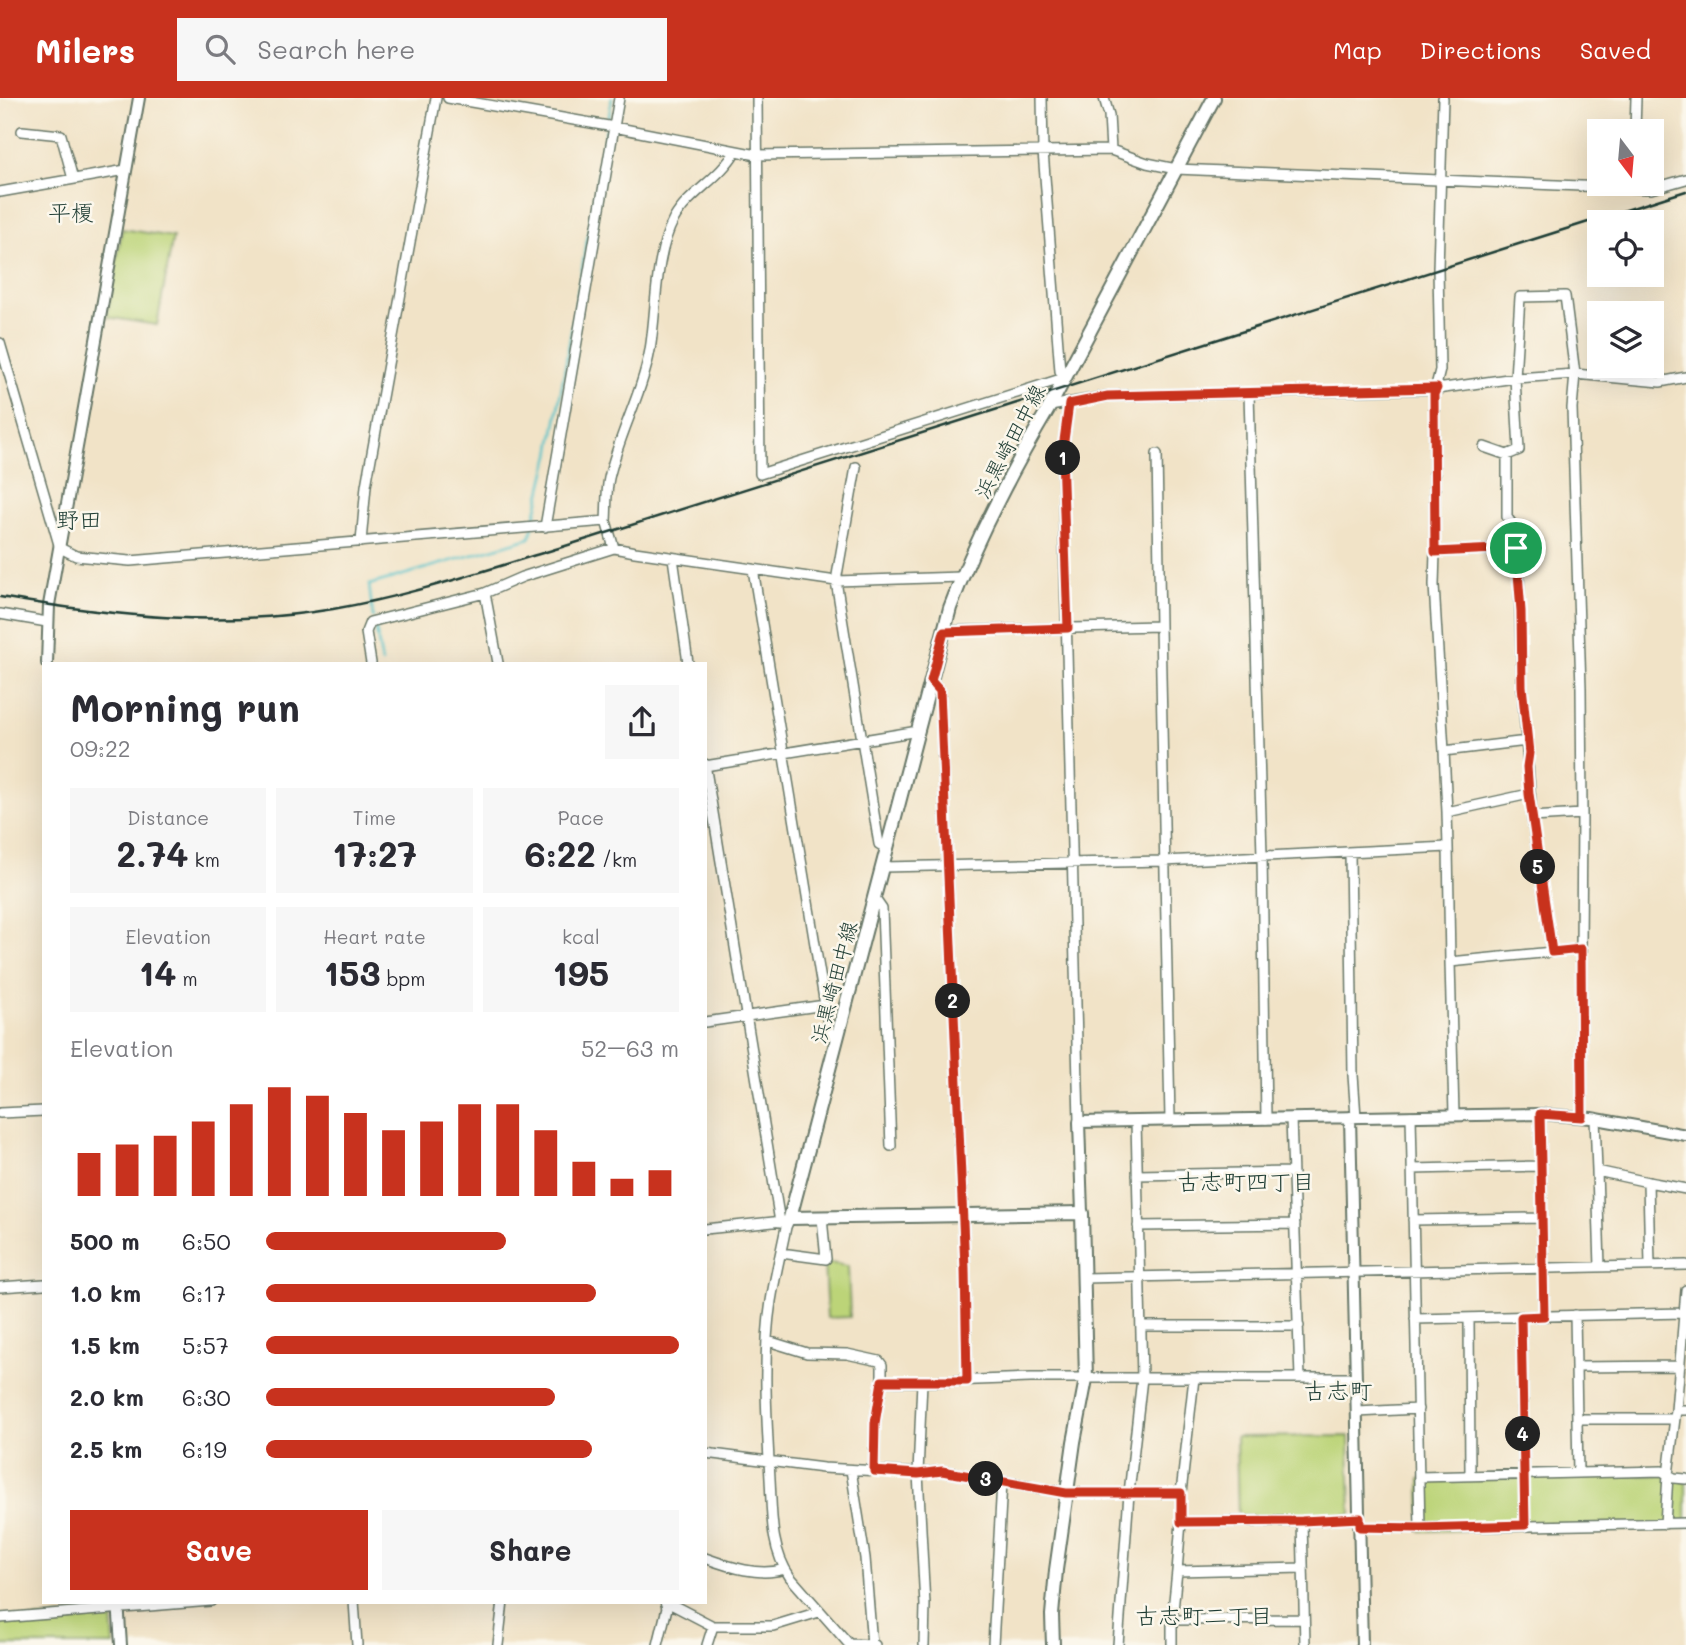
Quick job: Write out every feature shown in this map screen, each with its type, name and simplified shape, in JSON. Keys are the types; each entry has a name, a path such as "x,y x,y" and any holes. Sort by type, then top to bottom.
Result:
{"main road":[{"name":"浜黒崎田中線","path":"785,1220 837,1041 944,632 961,577 1028,443 1214,98"},
{"path":"785,1220 822,1217 1082,1213 1086,1379 1066,1493 1054,1593 1053,1645"}],"street":[{"path":"47,662 47,622 139,98"},
{"path":"361,542 366,486 436,98"},
{"path":"448,98 757,155 1111,150 1147,163 1176,169 1440,182 1587,185"},
{"path":"545,527 620,98"},
{"path":"757,98 760,474 1064,379 1060,371 1043,151 1042,98"},
{"path":"1104,98 1109,116 1111,150"},
{"path":"1443,98 1440,370 1434,394 1434,585 1447,812 1454,1115"},
{"path":"1635,119 1636,98"},
{"path":"22,131 61,135 73,179"},
{"path":"614,548 606,520 609,479 650,351 654,299 664,248 674,219 735,152"},
{"path":"0,192 126,170"},
{"path":"1664,185 1686,179"},
{"path":"1484,447 1507,455 1519,450 1515,378 1520,297 1565,296 1575,374 1572,408 1581,688 1582,1117"},
{"path":"0,343 60,548 76,556 130,561 606,520"},
{"path":"1050,406 1108,396 1437,388 1575,374 1660,382 1686,377"},
{"path":"1249,393 1262,856 1266,1119"},
{"path":"1069,404 1062,455 1082,1213"},
{"path":"1157,454 1170,1121"},
{"path":"1507,455 1507,517 1518,533 1516,548 1529,794 1552,952"},
{"path":"856,467 836,581 879,844 888,849"},
{"path":"371,662 366,632 370,622 485,593 522,577 614,548 836,581 961,577"},
{"path":"1435,552 1516,548"},
{"path":"673,558 688,662"},
{"path":"753,569 824,1005 829,1031 837,1041"},
{"path":"485,593 498,662"},
{"path":"0,614 47,622"},
{"path":"944,632 1160,626"},
{"path":"931,681 940,691 967,1381"},
{"path":"707,765 918,731"},
{"path":"1444,751 1527,741"},
{"path":"707,777 785,1220 771,1302 768,1341 766,1415 774,1541 785,1569 849,1644 874,1645 851,1470"},
{"path":"1447,812 1529,794"},
{"path":"1532,817 1582,814"},
{"path":"883,867 1164,861 1448,847"},
{"path":"1350,852 1354,1272 1362,1645"},
{"path":"875,899 882,909 891,1146"},
{"path":"1450,962 1581,949"},
{"path":"707,1022 824,1005"},
{"path":"0,1113 42,1111"},
{"path":"1079,1122 1540,1114 1595,1118 1686,1135"},
{"path":"1540,1114 1544,1316"},
{"path":"1411,1116 1420,1528"},
{"path":"1291,1118 1300,1378"},
{"path":"1595,1118 1600,1267"},
{"path":"1118,1645 1129,1493 1142,1378 1136,1121"},
{"path":"1412,1169 1541,1166"},
{"path":"1597,1171 1686,1189"},
{"path":"1137,1175 1293,1172"},
{"path":"1648,1182 1650,1266"},
{"path":"781,1253 826,1259 822,1217"},
{"path":"1413,1220 1542,1218"},
{"path":"707,1229 785,1220"},
{"path":"1138,1226 1295,1224"},
{"path":"1084,1278 1686,1265"},
{"path":"0,1287 42,1284"},
{"path":"1665,1524 1668,1475 1679,1413 1686,1290"},
{"path":"1415,1319 1684,1313"},
{"path":"1575,1315 1578,1473"},
{"path":"1521,1317 1525,1525"},
{"path":"1469,1318 1470,1475"},
{"path":"1141,1326 1298,1325"},
{"path":"768,1341 807,1353 848,1354 879,1361 882,1381 875,1423 874,1471"},
{"path":"1576,1367 1680,1366"},
{"path":"1172,1645 1181,1493 1194,1378"},
{"path":"882,1381 1356,1378"},
{"path":"922,1382 918,1474 925,1605 924,1645"},
{"path":"1357,1412 1418,1409"},
{"path":"1577,1419 1679,1413"},
{"path":"707,1454 851,1470 918,1474 942,1471 1066,1493 1181,1493"},
{"path":"1419,1477 1662,1471 1686,1479"},
{"path":"993,1645 1002,1482"},
{"path":"1302,1521 1305,1645"},
{"path":"1181,1522 1360,1522 1420,1528 1686,1523"},
{"path":"707,1559 749,1570 772,1573 785,1569"},
{"path":"1177,1572 1303,1568"},
{"path":"0,1618 141,1604"},
{"path":"354,1604 357,1645"},
{"path":"498,1645 503,1604"},
{"path":"658,1645 666,1604"},
{"path":"671,1604 713,1626 773,1626 819,1612"},
{"path":"118,1605 121,1645"},
{"path":"1172,1620 1304,1619"},
{"path":"708,1645 713,1626"}],"green space":[{"path":"122,229 173,237 157,325 107,317"},
{"path":"824,1262 848,1266 850,1317 827,1318"},
{"path":"1349,1436 1351,1515 1238,1516 1236,1437"},
{"path":"1663,1475 1686,1482 1686,1526 1421,1531 1420,1479"},
{"path":"112,1614 114,1645 0,1645 0,1621"}],"waterway":[{"path":"608,122 612,98"},
{"path":"373,617 369,585 530,538 550,455 606,129"},
{"path":"375,624 382,662"},
{"path":"490,1645 494,1604"}],"railway":[{"path":"0,597 83,610 208,619 291,615 390,597 559,548 1686,191"}],"district":[{"name":"平榎","path":"71,212"},
{"name":"野田","path":"79,519"},
{"name":"古志町四丁目","path":"1246,1181"},
{"name":"古志町","path":"1338,1390"},
{"name":"古志町二丁目","path":"1204,1615"}],"route":[{"path":"1437,388 1434,394 1435,552 1516,548 1521,611 1522,686 1529,753 1527,767 1538,866 1552,952 1581,949 1582,1117 1540,1114 1544,1316 1521,1317 1525,1525 1386,1529 1360,1527 1360,1518 1181,1522 1181,1493 1066,1493 942,1471 918,1474 874,1471 875,1423 882,1381 967,1381 965,1268 940,691 931,681 944,632 1068,628 1062,455 1069,404 1108,396 1437,388"}]}
